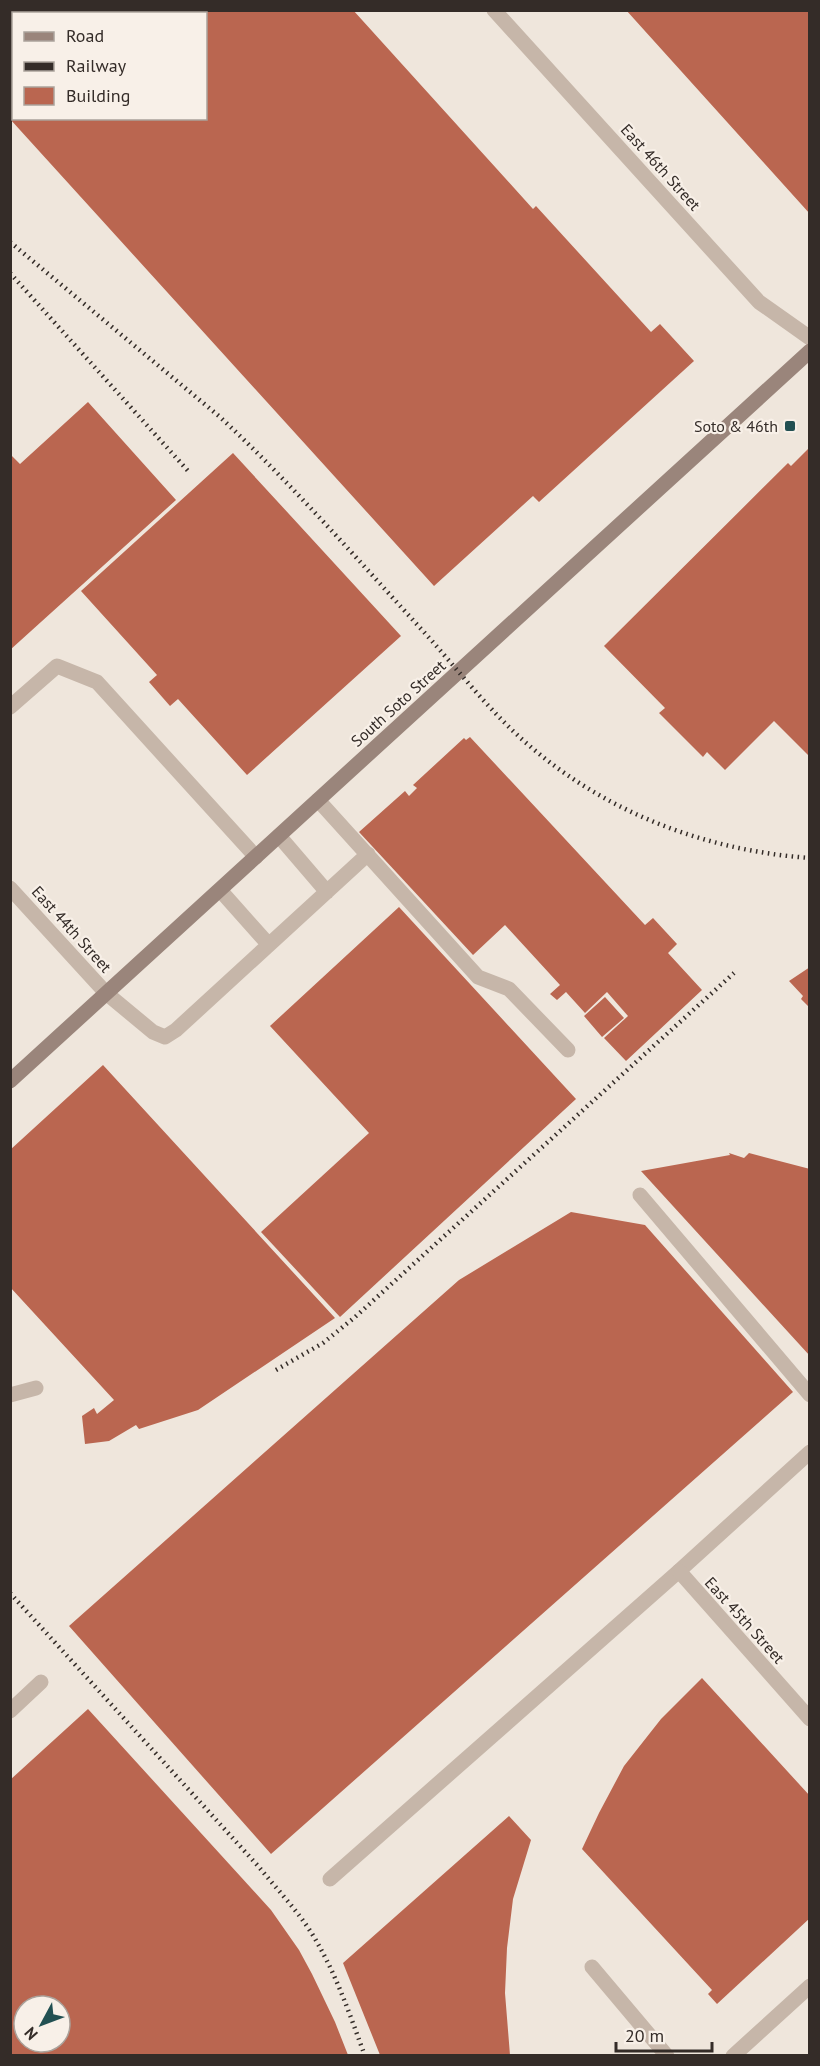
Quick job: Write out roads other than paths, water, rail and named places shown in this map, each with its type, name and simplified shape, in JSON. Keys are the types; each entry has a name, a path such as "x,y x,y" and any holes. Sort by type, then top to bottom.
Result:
{"main road":[{"name":"South Soto Street","path":"10,1081 810,351"}],"street":[{"name":"East 46th Street","path":"494,10 759,302 810,338"},
{"path":"10,707 57,666 97,682 256,857"},
{"path":"318,800 478,977 509,989 568,1050"},
{"path":"279,836 327,892"},
{"path":"220,890 269,945 368,854"},
{"name":"East 44th Street","path":"10,888 106,993 153,1032 165,1037 176,1030 269,945"},
{"path":"640,1195 810,1395"},
{"path":"10,1395 36,1388"},
{"path":"330,1879 679,1571 810,1452"},
{"name":"East 45th Street","path":"679,1571 810,1719"},
{"path":"10,1711 41,1682"},
{"path":"592,1967 667,2055"},
{"path":"733,2055 810,1986"}],"railway":[{"path":"10,242 247,442 349,549 477,694 511,729 543,757 576,781 649,820 727,845 810,858"},
{"path":"10,273 189,472"},
{"path":"276,1370 323,1343 354,1318 734,973"},
{"path":"10,1593 259,1867 298,1914 332,1971 365,2056"}],"place":[{"name":"Soto & 46th","path":"790,426"}]}
